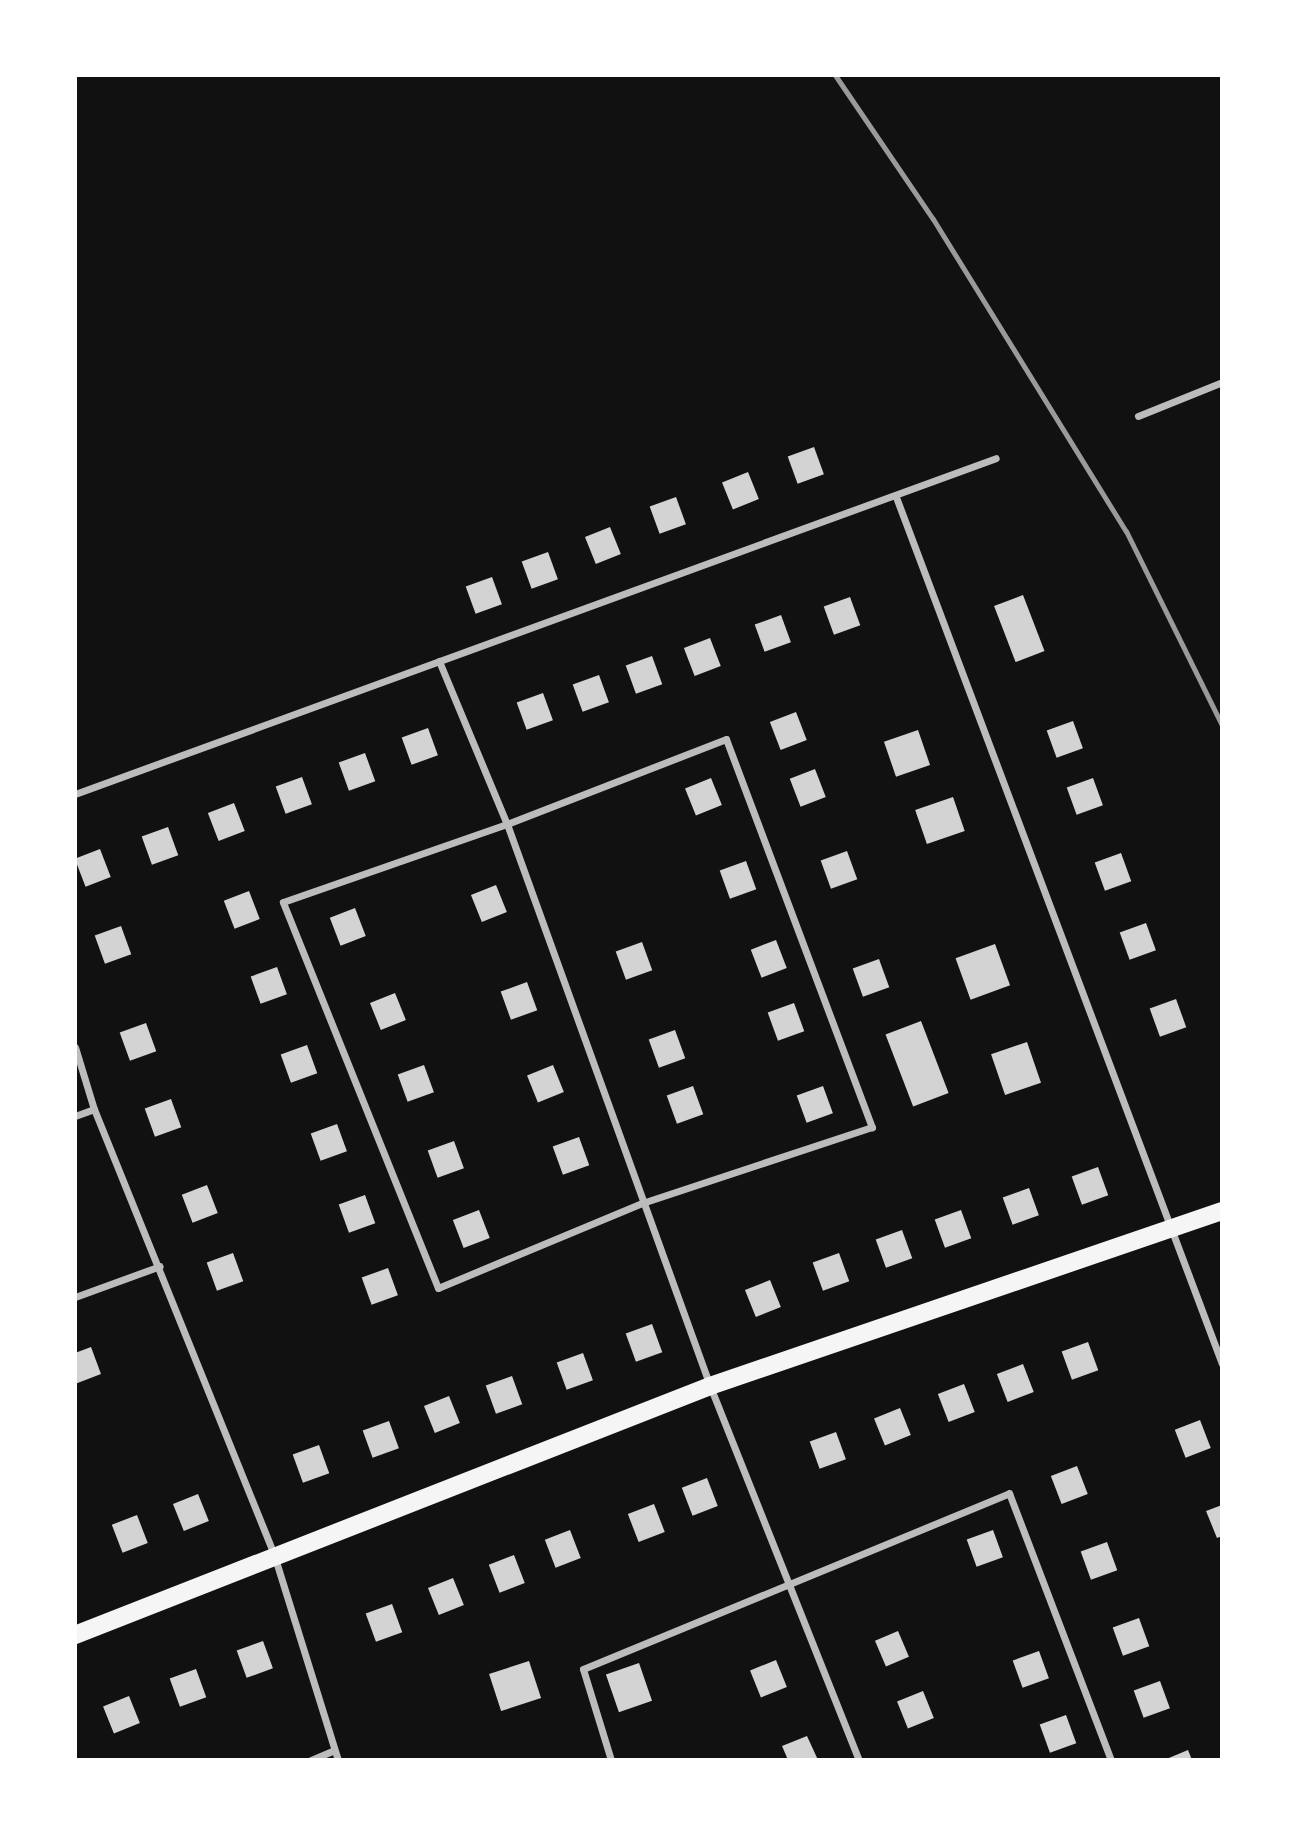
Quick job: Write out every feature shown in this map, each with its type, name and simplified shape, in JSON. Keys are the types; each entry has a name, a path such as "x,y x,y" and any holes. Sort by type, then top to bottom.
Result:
{"main road":[{"path":"75,1635 710,1386 1222,1211"}],"street":[{"path":"1138,416 1222,382"},
{"path":"75,794 896,497 996,458"},
{"path":"896,497 1222,1364"},
{"path":"439,661 507,824 710,1386 793,1586 859,1760"},
{"path":"726,740 872,1127 642,1203 438,1288 283,902 507,824 726,740"},
{"path":"75,1047 94,1110 160,1266 275,1558 338,1760"},
{"path":"75,1116 94,1110"},
{"path":"75,1297 160,1266"},
{"path":"611,1760 583,1669 793,1586 1009,1493 1111,1760"},
{"path":"311,1760 334,1750"}],"building":[{"path":"814,447 824,474 798,484 788,457"},
{"path":"748,472 759,499 733,509 722,482"},
{"path":"676,497 686,524 660,534 650,507"},
{"path":"610,527 621,554 596,564 585,537"},
{"path":"548,552 558,579 532,589 522,562"},
{"path":"492,577 502,604 476,614 466,587"},
{"path":"1023,595 1045,651 1016,662 994,606"},
{"path":"850,597 860,625 834,635 824,607"},
{"path":"781,615 791,642 765,652 755,625"},
{"path":"710,638 721,666 695,676 684,648"},
{"path":"652,656 662,684 636,694 626,666"},
{"path":"599,675 609,702 583,712 573,685"},
{"path":"543,693 553,720 527,730 517,703"},
{"path":"796,712 807,740 781,750 770,722"},
{"path":"1073,721 1083,748 1057,758 1047,731"},
{"path":"428,728 438,755 412,765 402,738"},
{"path":"918,730 930,765 896,777 884,742"},
{"path":"365,753 375,781 349,791 339,763"},
{"path":"815,769 826,797 801,807 790,779"},
{"path":"302,777 312,804 286,814 276,787"},
{"path":"711,778 722,805 696,815 685,788"},
{"path":"1093,778 1103,805 1077,815 1067,788"},
{"path":"953,797 965,831 927,844 915,810"},
{"path":"234,803 245,831 219,841 208,813"},
{"path":"168,827 178,855 152,865 142,837"},
{"path":"100,849 111,877 86,887 75,859"},
{"path":"847,851 857,879 831,889 821,861"},
{"path":"1121,853 1131,881 1105,891 1095,863"},
{"path":"746,861 756,889 730,899 720,871"},
{"path":"496,885 507,912 482,922 471,895"},
{"path":"249,891 260,919 235,929 224,901"},
{"path":"355,908 366,936 341,946 330,918"},
{"path":"1146,923 1156,950 1130,960 1120,933"},
{"path":"121,926 131,954 105,964 95,936"},
{"path":"776,940 787,968 762,978 751,950"},
{"path":"642,942 652,970 626,980 616,952"},
{"path":"995,944 1010,985 971,1000 956,958"},
{"path":"879,959 889,987 863,997 853,969"},
{"path":"277,967 287,994 261,1004 251,977"},
{"path":"527,982 537,1010 511,1020 501,992"},
{"path":"395,993 406,1020 381,1030 370,1003"},
{"path":"1176,999 1186,1027 1160,1037 1150,1009"},
{"path":"794,1003 804,1031 778,1041 768,1013"},
{"path":"921,1021 949,1093 913,1107 886,1035"},
{"path":"146,1023 156,1051 130,1061 120,1033"},
{"path":"675,1030 685,1058 659,1068 649,1040"},
{"path":"1027,1042 1041,1083 1005,1095 991,1054"},
{"path":"307,1045 317,1073 291,1083 281,1055"},
{"path":"424,1065 434,1092 408,1102 398,1075"},
{"path":"553,1065 564,1092 538,1102 527,1075"},
{"path":"693,1086 703,1114 677,1124 667,1096"},
{"path":"823,1086 833,1113 807,1123 797,1096"},
{"path":"171,1099 181,1127 155,1137 145,1109"},
{"path":"337,1124 347,1151 321,1161 311,1134"},
{"path":"579,1137 589,1165 563,1175 553,1147"},
{"path":"454,1141 464,1168 438,1178 428,1151"},
{"path":"1098,1167 1108,1195 1082,1205 1072,1177"},
{"path":"207,1185 218,1213 193,1223 182,1195"},
{"path":"1029,1188 1039,1215 1013,1225 1003,1198"},
{"path":"365,1195 375,1223 349,1233 339,1205"},
{"path":"479,1210 490,1238 464,1248 453,1220"},
{"path":"961,1210 971,1238 945,1248 935,1220"},
{"path":"902,1230 912,1258 886,1268 876,1240"},
{"path":"233,1253 243,1281 217,1291 207,1263"},
{"path":"839,1253 849,1281 823,1291 813,1263"},
{"path":"388,1268 398,1295 372,1305 362,1278"},
{"path":"770,1280 781,1307 756,1317 745,1290"},
{"path":"652,1324 662,1352 636,1362 626,1334"},
{"path":"1088,1342 1098,1370 1072,1380 1062,1352"},
{"path":"91,1347 101,1374 75,1384 75,1353"},
{"path":"583,1353 593,1380 567,1390 557,1363"},
{"path":"1023,1364 1034,1392 1008,1402 997,1374"},
{"path":"512,1376 522,1404 496,1414 486,1386"},
{"path":"964,1384 975,1412 949,1422 938,1394"},
{"path":"449,1396 460,1423 435,1433 424,1406"},
{"path":"900,1408 911,1435 885,1445 874,1418"},
{"path":"1200,1420 1211,1448 1186,1458 1175,1430"},
{"path":"389,1421 399,1448 373,1458 363,1431"},
{"path":"836,1432 846,1459 820,1469 810,1442"},
{"path":"319,1445 329,1473 303,1483 293,1455"},
{"path":"1077,1466 1088,1494 1062,1504 1051,1476"},
{"path":"707,1478 718,1506 693,1516 682,1488"},
{"path":"198,1494 209,1521 184,1531 173,1504"},
{"path":"654,1504 665,1532 639,1542 628,1514"},
{"path":"1222,1505 1222,1536 1217,1538 1206,1511"},
{"path":"137,1515 148,1543 123,1553 112,1525"},
{"path":"570,1530 581,1558 556,1568 545,1540"},
{"path":"993,1530 1003,1557 977,1567 967,1540"},
{"path":"1107,1542 1117,1570 1091,1580 1081,1552"},
{"path":"514,1555 525,1583 500,1593 489,1565"},
{"path":"453,1578 464,1605 439,1615 428,1588"},
{"path":"392,1604 402,1632 376,1642 366,1614"},
{"path":"1139,1618 1149,1646 1123,1656 1113,1628"},
{"path":"898,1631 909,1657 886,1667 875,1641"},
{"path":"263,1641 273,1668 247,1678 237,1651"},
{"path":"1039,1651 1049,1678 1023,1688 1013,1661"},
{"path":"776,1660 787,1687 761,1697 750,1670"},
{"path":"529,1661 541,1698 501,1711 489,1674"},
{"path":"639,1663 652,1701 619,1712 606,1674"},
{"path":"196,1669 206,1697 180,1707 170,1679"},
{"path":"1160,1681 1170,1708 1144,1718 1134,1691"},
{"path":"923,1691 934,1718 908,1728 897,1701"},
{"path":"129,1696 140,1723 114,1733 103,1706"},
{"path":"1066,1715 1076,1743 1050,1753 1040,1725"},
{"path":"807,1736 818,1760 788,1760 782,1746"},
{"path":"1188,1750 1192,1760 1164,1760"}],"railway":[{"path":"835,75 933,219 1126,531 1222,725"}]}
